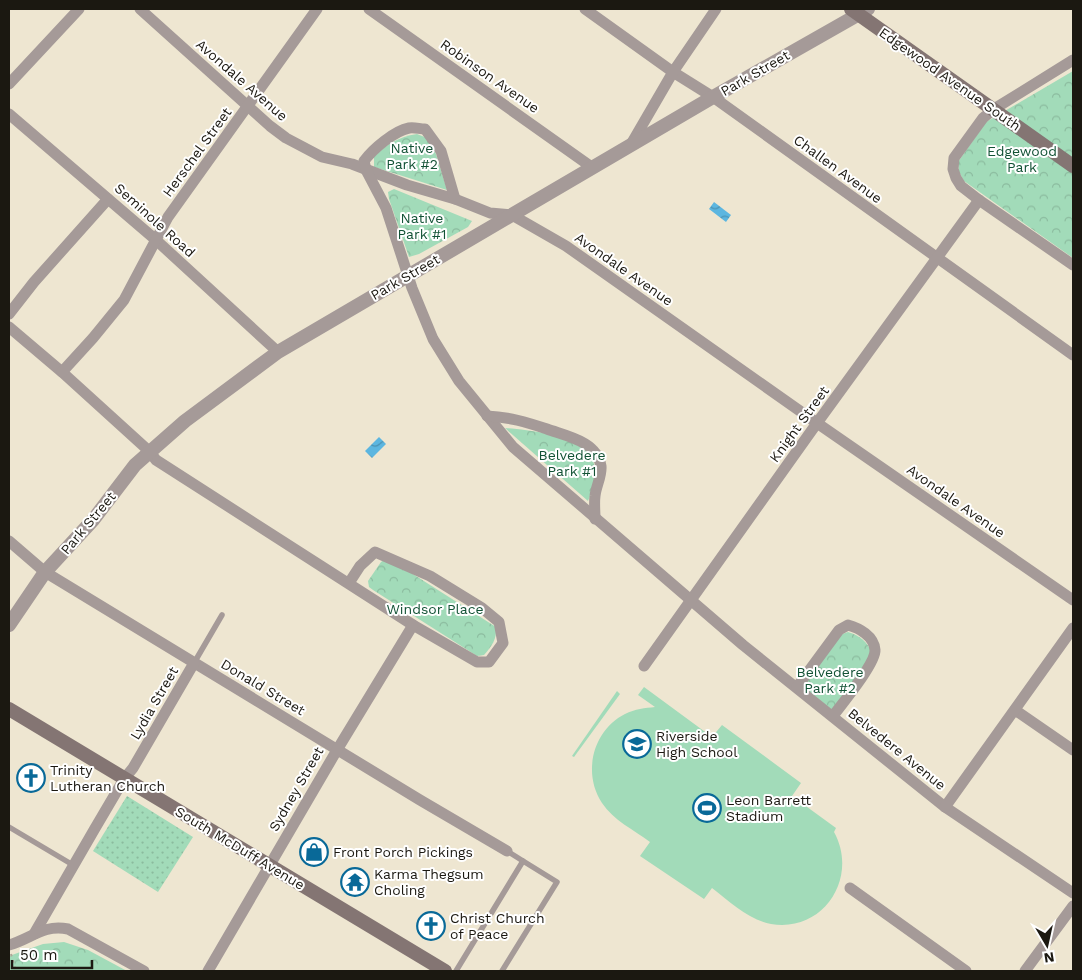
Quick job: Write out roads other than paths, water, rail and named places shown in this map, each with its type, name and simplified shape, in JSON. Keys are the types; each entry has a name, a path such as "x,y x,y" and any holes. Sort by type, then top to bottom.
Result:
{"main road":[{"name":"Edgewood Avenue South","path":"859,10 1073,166"},
{"name":"South McDuff Avenue","path":"9,709 445,971"}],"street":[{"path":"9,84 79,9"},
{"name":"Avondale Avenue","path":"140,9 270,126 307,150 322,157 352,164 407,185 456,199 490,213 512,215 566,246 817,424 1073,600"},
{"name":"Herschel Street","path":"62,372 124,300 168,217 317,9"},
{"name":"Robinson Avenue","path":"369,9 593,168"},
{"name":"Challen Avenue","path":"584,9 712,97 1073,355"},
{"path":"630,146 673,72 716,9"},
{"name":"Park Street","path":"9,625 45,572 93,520 135,465 185,421 278,352 859,10"},
{"path":"1073,60 994,109 983,118 954,158 953,169 961,186 1073,264"},
{"name":"Seminole Road","path":"9,114 156,240 278,352"},
{"path":"366,170 364,161 370,152 399,131 411,128 425,129 441,151 456,199"},
{"name":"Belvedere Avenue","path":"366,170 386,208 412,288 434,339 459,381 513,447 743,645 945,807 1073,893"},
{"path":"9,314 34,282 108,199"},
{"name":"Knight Street","path":"644,666 979,200"},
{"path":"9,327 62,372 149,451 156,460 413,624 477,662 489,662 503,643 499,622 482,608 430,576 375,552 360,566 349,583"},
{"path":"487,416 505,416 571,436 587,445 598,457 601,466 595,496 595,519"},
{"name":"Donald Street","path":"9,541 45,572 507,851"},
{"name":"Sydney Street","path":"208,971 413,624"},
{"path":"797,687 839,630 848,625 860,628 872,641 876,651 872,663 833,716"},
{"path":"945,807 1073,628"},
{"name":"Lydia Street","path":"34,934 194,663"},
{"path":"1015,710 1073,750"},
{"path":"850,888 966,971"},
{"path":"1025,971 1073,906"},
{"path":"9,944 49,928 68,929 144,971"}],"lane":[{"name":"Lydia Street","path":"194,663 222,615"},
{"path":"10,827 74,865"},
{"path":"502,971 557,882 507,851"},
{"path":"456,971 523,861"}],"water":[{"path":"714,202 731,215 726,222 709,209"},
{"path":"379,437 386,444 372,458 365,451"}],"place":[{"name":"Riverside High School","path":"637,744"},
{"name":"Trinity Lutheran Church","path":"31,778"},
{"name":"Leon Barrett Stadium","path":"707,808"},
{"name":"Front Porch Pickings","path":"314,852"},
{"name":"Karma Thegsum Choling","path":"355,882"},
{"name":"Christ Church of Peace","path":"431,926"}],"park label":[{"name":"Native Park #2","path":"412,156"},
{"name":"Edgewood Park","path":"1022,160"},
{"name":"Native Park #1","path":"422,226"},
{"name":"Belvedere Park #1","path":"572,464"},
{"name":"Windsor Place","path":"435,609"},
{"name":"Belvedere Park #2","path":"830,680"}]}
